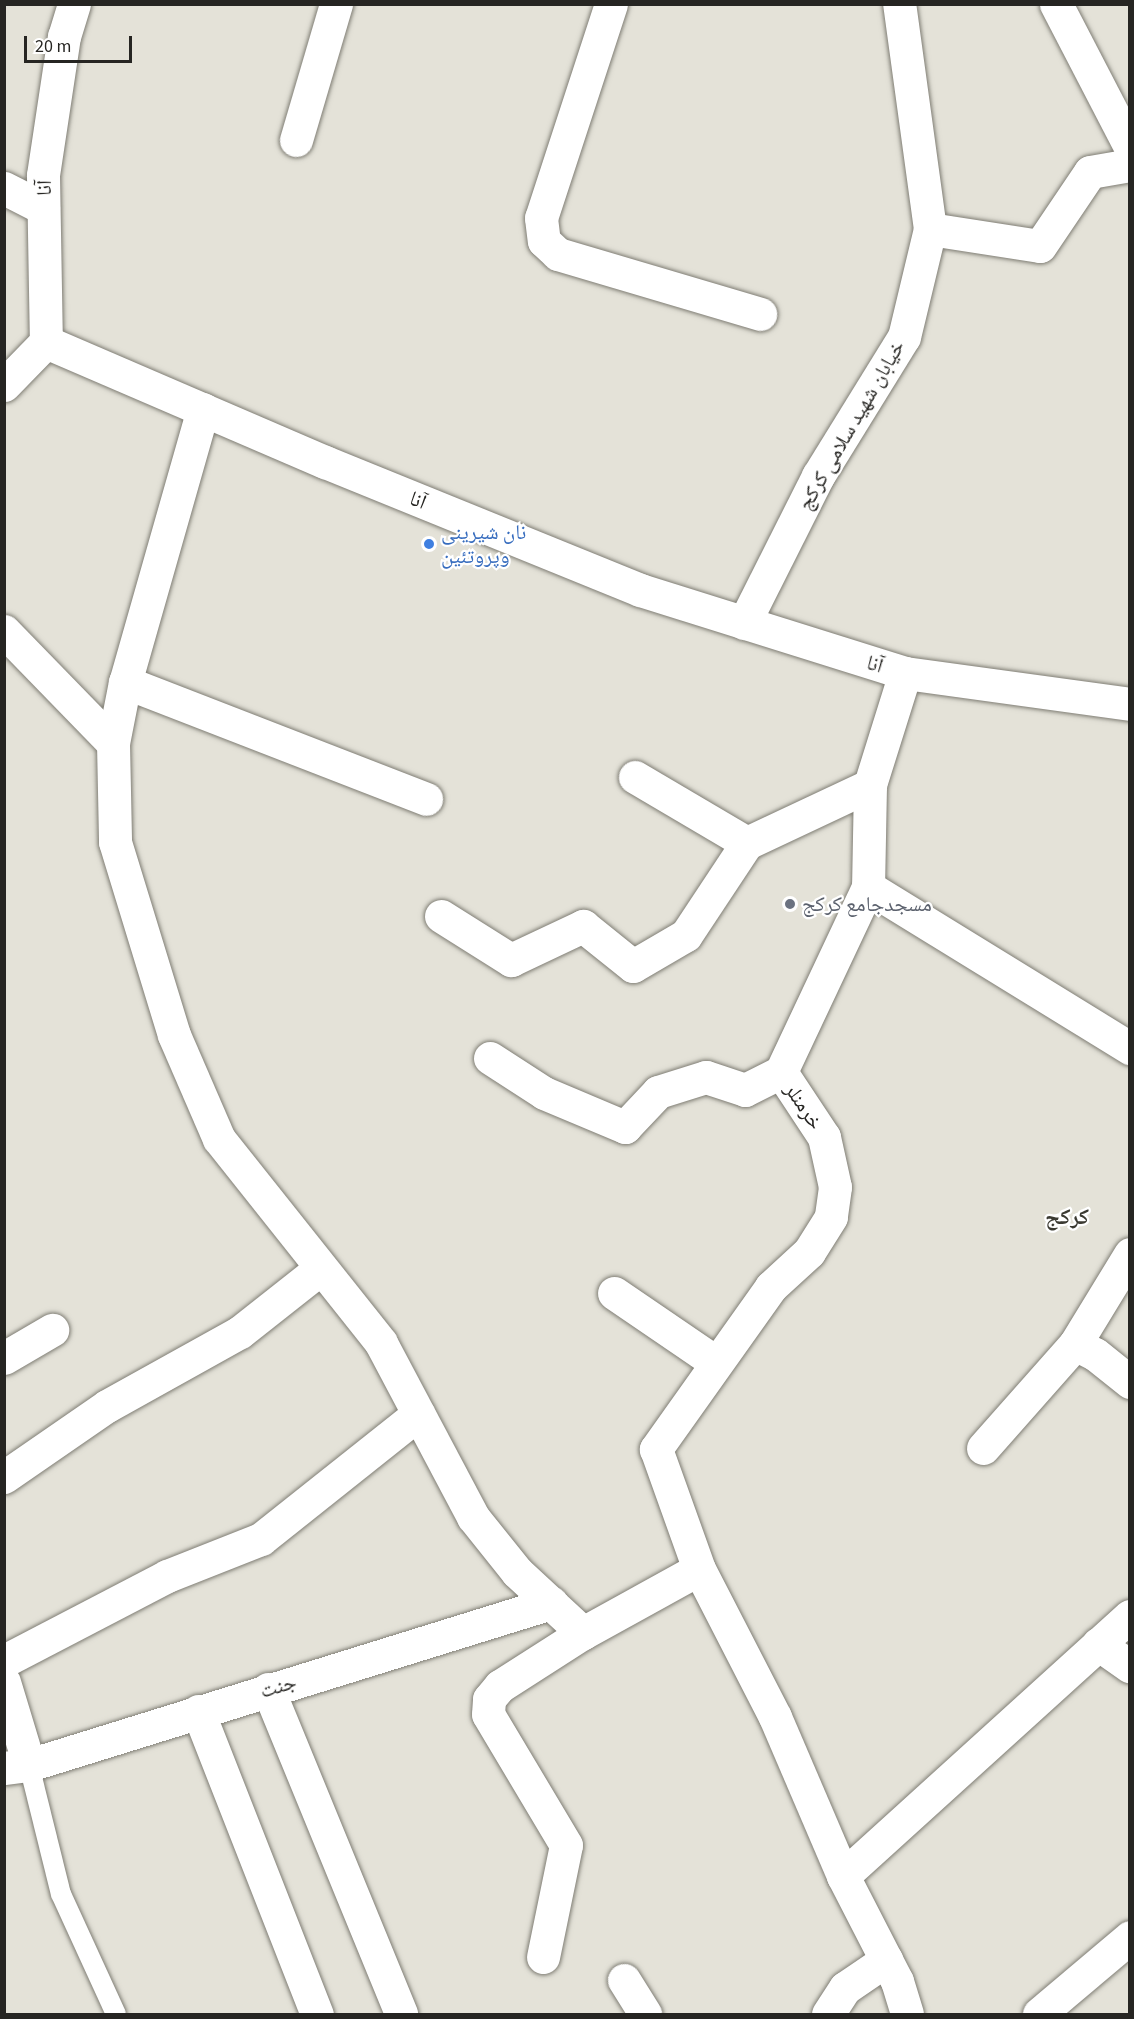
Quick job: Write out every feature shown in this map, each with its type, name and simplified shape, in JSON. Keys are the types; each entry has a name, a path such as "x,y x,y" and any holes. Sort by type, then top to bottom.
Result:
{"street":[{"name":"آنا","path":"74,4 59,71 43,175 46,342 203,410 640,590 905,673 1130,704"},
{"path":"296,140 336,4"},
{"path":"611,4 541,218 544,241 558,254 760,314"},
{"name":"خیابان شهید سلامی کرکج","path":"744,623 818,476 904,337 930,229 899,4"},
{"path":"1056,4 1130,147"},
{"path":"930,229 1040,246 1090,172 1130,165"},
{"path":"4,188 44,208"},
{"path":"4,386 46,342"},
{"path":"203,410 125,681 114,743 116,842 174,1035 219,1139 381,1343 473,1517 517,1572 583,1633"},
{"path":"4,631 114,743"},
{"name":"خرمنلر","path":"699,1569 656,1449 715,1362 771,1287 809,1252 831,1217 835,1187 824,1137 781,1072 868,887 870,785 905,673"},
{"path":"125,681 426,799"},
{"path":"635,777 747,843"},
{"path":"441,916 511,960 583,926 633,966 686,935 747,843 870,785"},
{"path":"868,887 1130,1048"},
{"path":"490,1058 544,1093 625,1127 658,1092 706,1077 745,1090 781,1072"},
{"path":"983,1448 1075,1344 1130,1254"},
{"path":"4,1477 107,1406 240,1332 321,1268"},
{"path":"614,1293 715,1362"},
{"path":"4,1358 52,1330"},
{"path":"1075,1344 1130,1382"},
{"path":"4,1661 167,1576 261,1539 418,1414"},
{"path":"543,1957 566,1845 488,1714 489,1699 500,1686 583,1633 699,1569 775,1717 843,1876 886,1960 908,2014"},
{"name":"جنت","path":"17,1767 551,1603"},
{"path":"843,1876 1130,1616"},
{"path":"1098,1644 1130,1665"},
{"path":"4,1682 17,1767"},
{"path":"268,1689 401,2014"},
{"path":"198,1711 317,2014"},
{"path":"1039,2014 1130,1937"},
{"path":"828,2014 845,1988 886,1960"},
{"path":"624,1980 645,2014"}],"lane":[{"path":"17,1767 61,1894 116,2014"}],"place":[{"name":"نان شیرینی وپروتئین","path":"429,544"},
{"name":"مسجدجامع کرکج","path":"790,904"}],"district":[{"name":"کرکج","path":"1067,1218"}]}
